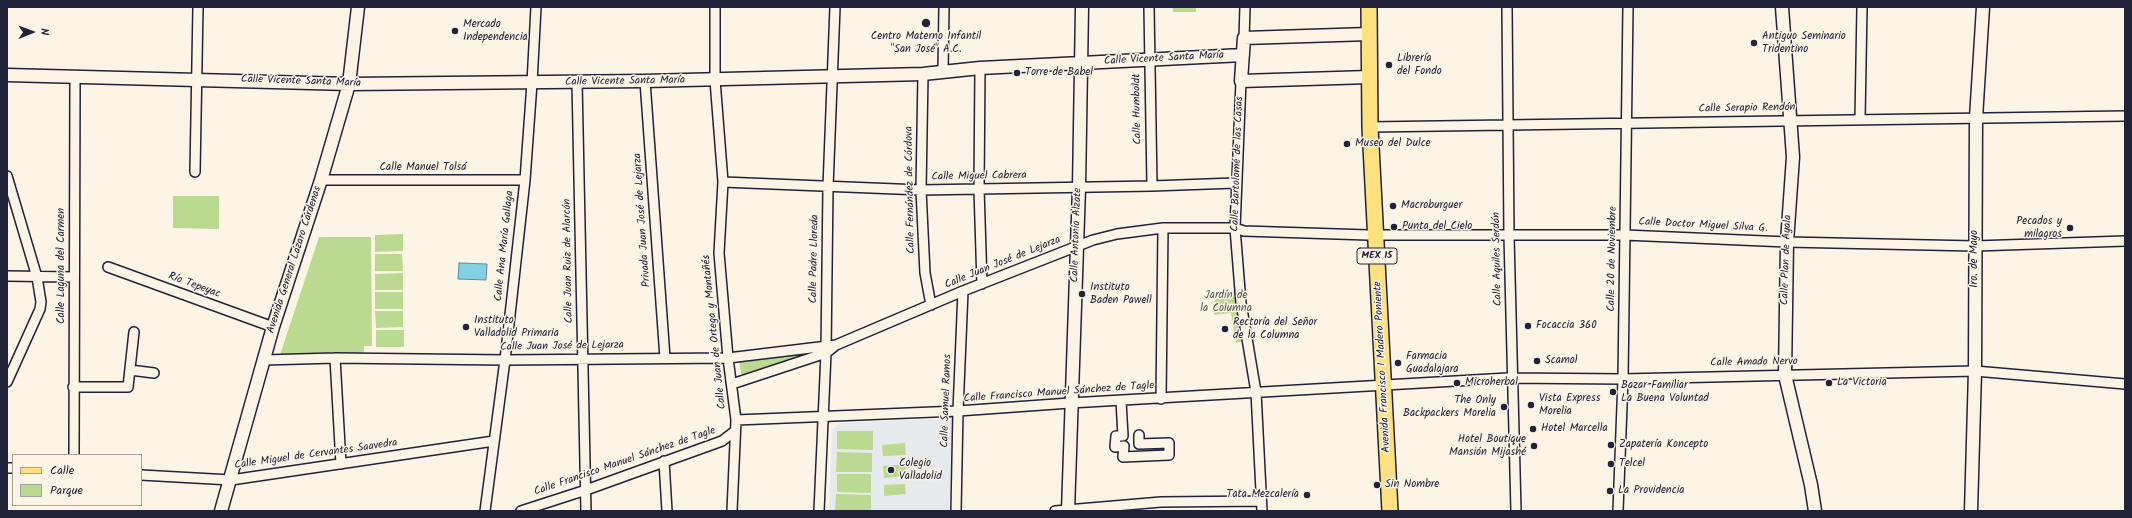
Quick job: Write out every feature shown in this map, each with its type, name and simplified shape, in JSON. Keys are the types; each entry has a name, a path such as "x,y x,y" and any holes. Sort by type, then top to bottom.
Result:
{"main road":[{"name":"Avenida Francisco I Madero Poniente","path":"1369,7 1370,127 1390,511"}],"street":[{"path":"195,172 198,7"},
{"name":"Avenida General Lázaro Cárdenas","path":"222,511 272,327 321,180 349,84 358,7"},
{"name":"Calle Ana María Gallaga","path":"485,511 505,360 525,180 536,7"},
{"name":"Calle Juan de Ortega y Montañés","path":"715,7 715,80 723,182 719,253 728,358 736,420 732,511"},
{"name":"Calle Padre Lloreda","path":"818,511 826,349 828,187 835,7"},
{"path":"943,71 944,7"},
{"name":"Calle Antonio Alzate","path":"1068,510 1070,403 1080,188 1082,7"},
{"name":"Calle Humboldt","path":"1150,7 1149,59 1152,186"},
{"name":"Calle Bartolomé de las Casas","path":"1245,7 1235,183 1235,228 1241,303 1256,392 1262,511"},
{"name":"Calle Aquiles Serdán","path":"1507,7 1509,236 1514,378 1516,511"},
{"name":"Calle 20 de Noviembre","path":"1618,511 1623,379 1628,122 1628,7"},
{"name":"Calle Plan de Ayala","path":"1782,7 1793,158 1787,242 1785,375 1811,485 1815,511"},
{"path":"1860,119 1862,7"},
{"name":"1ro. de Mayo","path":"1971,511 1975,371 1976,118 1983,7"},
{"path":"1244,38 1369,34"},
{"name":"Calle Vicente Santa María","path":"7,74 349,84 532,83 715,80 923,74 980,68 1243,55"},
{"path":"980,68 982,284"},
{"name":"Calle Fernández de Córdova","path":"923,74 921,190 925,273 931,305"},
{"name":"Calle Laguna del Carmen","path":"74,454 75,76"},
{"path":"1241,81 1369,77"},
{"name":"Privada Juan José de Lejarza","path":"644,81 665,358"},
{"name":"Calle Juan Ruiz de Alarcón","path":"577,82 586,511"},
{"name":"Calle Serapio Rendón","path":"1370,127 1628,122 2125,116"},
{"path":"7,176 38,276 41,295 40,309 7,382"},
{"name":"Calle Manuel Tolsá","path":"321,180 525,180"},
{"name":"Calle Miguel Cabrera","path":"723,182 921,190 1080,188 1235,183"},
{"path":"1161,399 1163,228"},
{"name":"Calle Juan José de Lejarza","path":"732,384 836,345 963,291 1077,246 1117,234 1163,228 1235,228 1244,231 1376,235"},
{"name":"Calle Doctor Miguel Silva G.","path":"1376,235 1625,235 1787,242 1975,246 2125,241"},
{"name":"Río Tepeyac","path":"108,267 272,327"},
{"path":"7,276 74,277"},
{"name":"Calle Samuel Ramos","path":"956,511 963,291"},
{"path":"73,387 128,387 134,332"},
{"name":"Calle Juan José de Lejarza","path":"264,360 335,358 505,360 728,358 826,349"},
{"path":"335,358 341,464"},
{"path":"130,370 154,373"},
{"name":"Calle Amado Nervo","path":"1384,385 1514,378 1623,379 1975,371 2125,384"},
{"name":"Calle Francisco Manuel Sánchez de Tagle","path":"736,420 958,411 1384,385"},
{"path":"1121,401 1123,436 1116,436 1115,447 1124,446 1123,457 1169,455 1170,443 1139,444 1139,435"},
{"name":"Calle Francisco Manuel Sánchez de Tagle","path":"521,511 586,490 722,441 735,432"},
{"name":"Calle Miguel de Cervantes Saavedra","path":"142,475 231,480 494,441"},
{"path":"664,461 667,511"},
{"path":"1055,511 1161,502 1261,501"}],"shaded area":[{"name":"Colegio Valladolid","path":"953,418 949,511 829,511 832,429 840,423"}],"green space":[{"path":"1173,7 1196,7 1196,12 1173,12"},
{"path":"173,196 219,196 219,229 173,228"},
{"path":"403,234 403,251 375,252 375,235"},
{"path":"319,237 371,237 372,346 364,346 364,355 280,355"},
{"path":"375,254 402,254 403,271 375,271"},
{"path":"403,273 403,290 375,290 375,274"},
{"name":"Jardín de la Columna","path":"1237,291 1243,341 1236,343 1231,313 1214,315 1215,292"},
{"path":"375,292 403,292 403,309 375,309"},
{"path":"375,311 403,311 403,327 376,328"},
{"path":"376,330 404,330 404,347 376,347"},
{"path":"811,351 744,379 742,378 739,361"},
{"path":"837,431 873,431 873,450 837,449"},
{"path":"905,443 906,455 883,456 882,445"},
{"path":"837,452 872,453 872,472 836,472"},
{"path":"906,464 907,476 884,478 883,466"},
{"path":"837,474 871,474 871,493 837,492"},
{"path":"905,484 906,494 884,496 884,485"},
{"path":"836,494 871,495 871,511 835,511"}],"water":[{"path":"459,263 487,264 486,280 458,279"}],"place":[{"name":"Centro Materno Infantil \"San José\" A.C.","path":"926,23"},
{"name":"Mercado Independencia","path":"455,31"},
{"name":"Antiguo Seminario Tridentino","path":"1754,43"},
{"name":"Librería del Fondo","path":"1389,65"},
{"name":"Torre de Babel","path":"1017,73"},
{"name":"Museo del Dulce","path":"1347,144"},
{"name":"Macroburguer","path":"1393,206"},
{"name":"Punta del Cielo","path":"1394,227"},
{"name":"Pecados y milagros","path":"2070,228"},
{"name":"Instituto Baden Pawell","path":"1082,294"},
{"name":"Focaccia 360","path":"1528,326"},
{"name":"Instituto Valladolid Primaria","path":"466,327"},
{"name":"Rectoría del Señor de la Columna","path":"1225,329"},
{"name":"Scamol","path":"1537,361"},
{"name":"Farmacia Guadalajara","path":"1398,363"},
{"name":"Microherbal","path":"1457,383"},
{"name":"La Victoria","path":"1829,383"},
{"name":"Bazar Familiar La Buena Voluntad","path":"1613,392"},
{"name":"Vista Express Morelia","path":"1531,405"},
{"name":"The Only Backpackers Morelia","path":"1504,407"},
{"name":"Hotel Marcella","path":"1533,429"},
{"name":"Zapatería Koncepto","path":"1611,445"},
{"name":"Hotel Boutique Mansión Mijashé","path":"1534,446"},
{"name":"Telcel","path":"1611,464"},
{"name":"Colegio Valladolid","path":"891,470"},
{"name":"Sin Nombre","path":"1377,485"},
{"name":"La Providencia","path":"1610,491"},
{"name":"Tata Mezcalería","path":"1307,495"}]}
